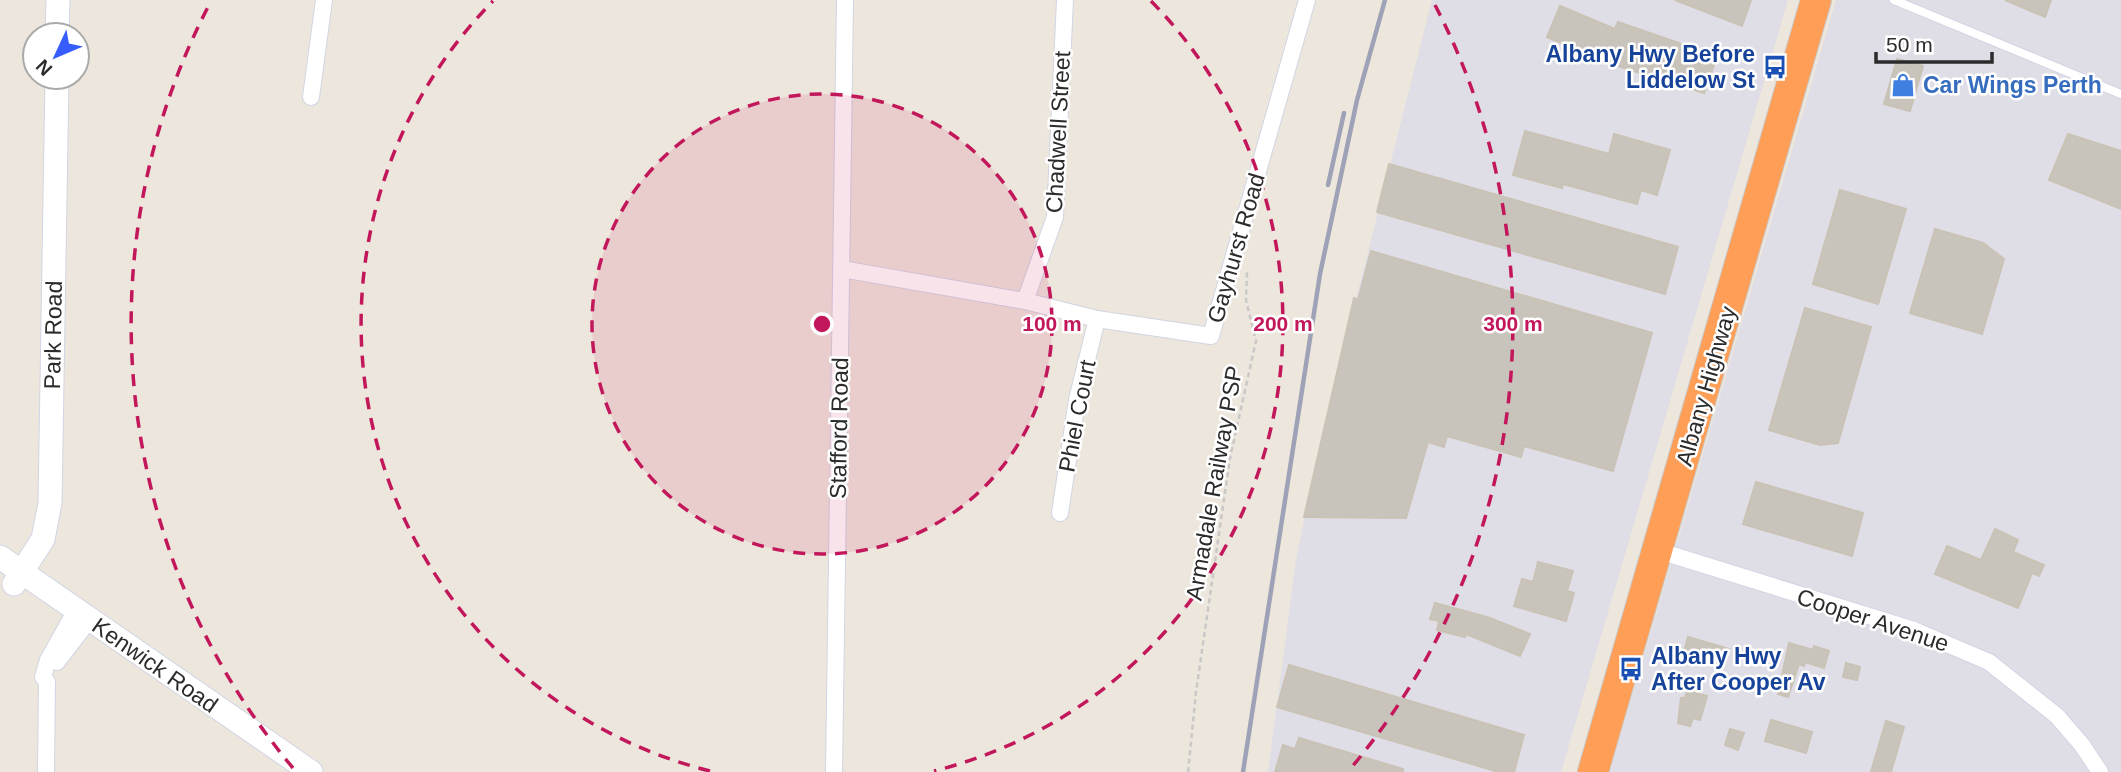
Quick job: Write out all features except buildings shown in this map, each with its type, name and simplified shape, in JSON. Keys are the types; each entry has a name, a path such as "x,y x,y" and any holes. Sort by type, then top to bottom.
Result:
{"highway":[{"name":"Albany Highway","path":"1594,772 1801,0"},
{"name":"Albany Highway","path":"1580,772 1652,549 1816,0"}],"main road":[{"path":"57,21 58,0"},
{"name":"Park Road","path":"12,577 43,539 50,503 57,91"},
{"name":"Kenwick Road","path":"0,557 12,577 311,772"},
{"name":"Kenwick Road","path":"79,620 287,772"}],"street":[{"path":"311,97 324,0"},
{"name":"Stafford Road","path":"834,772 845,0"},
{"name":"Chadwell Street","path":"1025,300 1055,217 1065,0"},
{"name":"Gayhurst Road","path":"842,269 1025,300 1097,319 1211,336 1307,0"},
{"name":"Phiel Court","path":"1060,513 1077,400 1097,319"},
{"name":"Cooper Avenue","path":"1652,549 1914,630 1989,662 2057,716 2082,745 2100,772"},
{"path":"46,772 47,682 79,620"}],"lane":[{"path":"1894,0 2121,94"}],"path":[{"name":"Armadale Railway PSP","path":"1188,772 1198,680 1230,458 1255,347 1245,289 1249,263"}],"shaded area":[{"path":"1432,0 1788,0 1561,772 1268,772 1296,560 1322,433"},
{"path":"1836,0 2121,0 2121,772 1610,772"}],"railway":[{"path":"1243,772 1320,274 1357,100 1385,0"},
{"path":"1328,185 1344,113"}],"place":[{"name":"Albany Hwy Before Liddelow St","path":"1775,67"},
{"name":"Car Wings Perth","path":"1903,85"},
{"name":"Albany Hwy After Cooper Av","path":"1631,669"}]}
